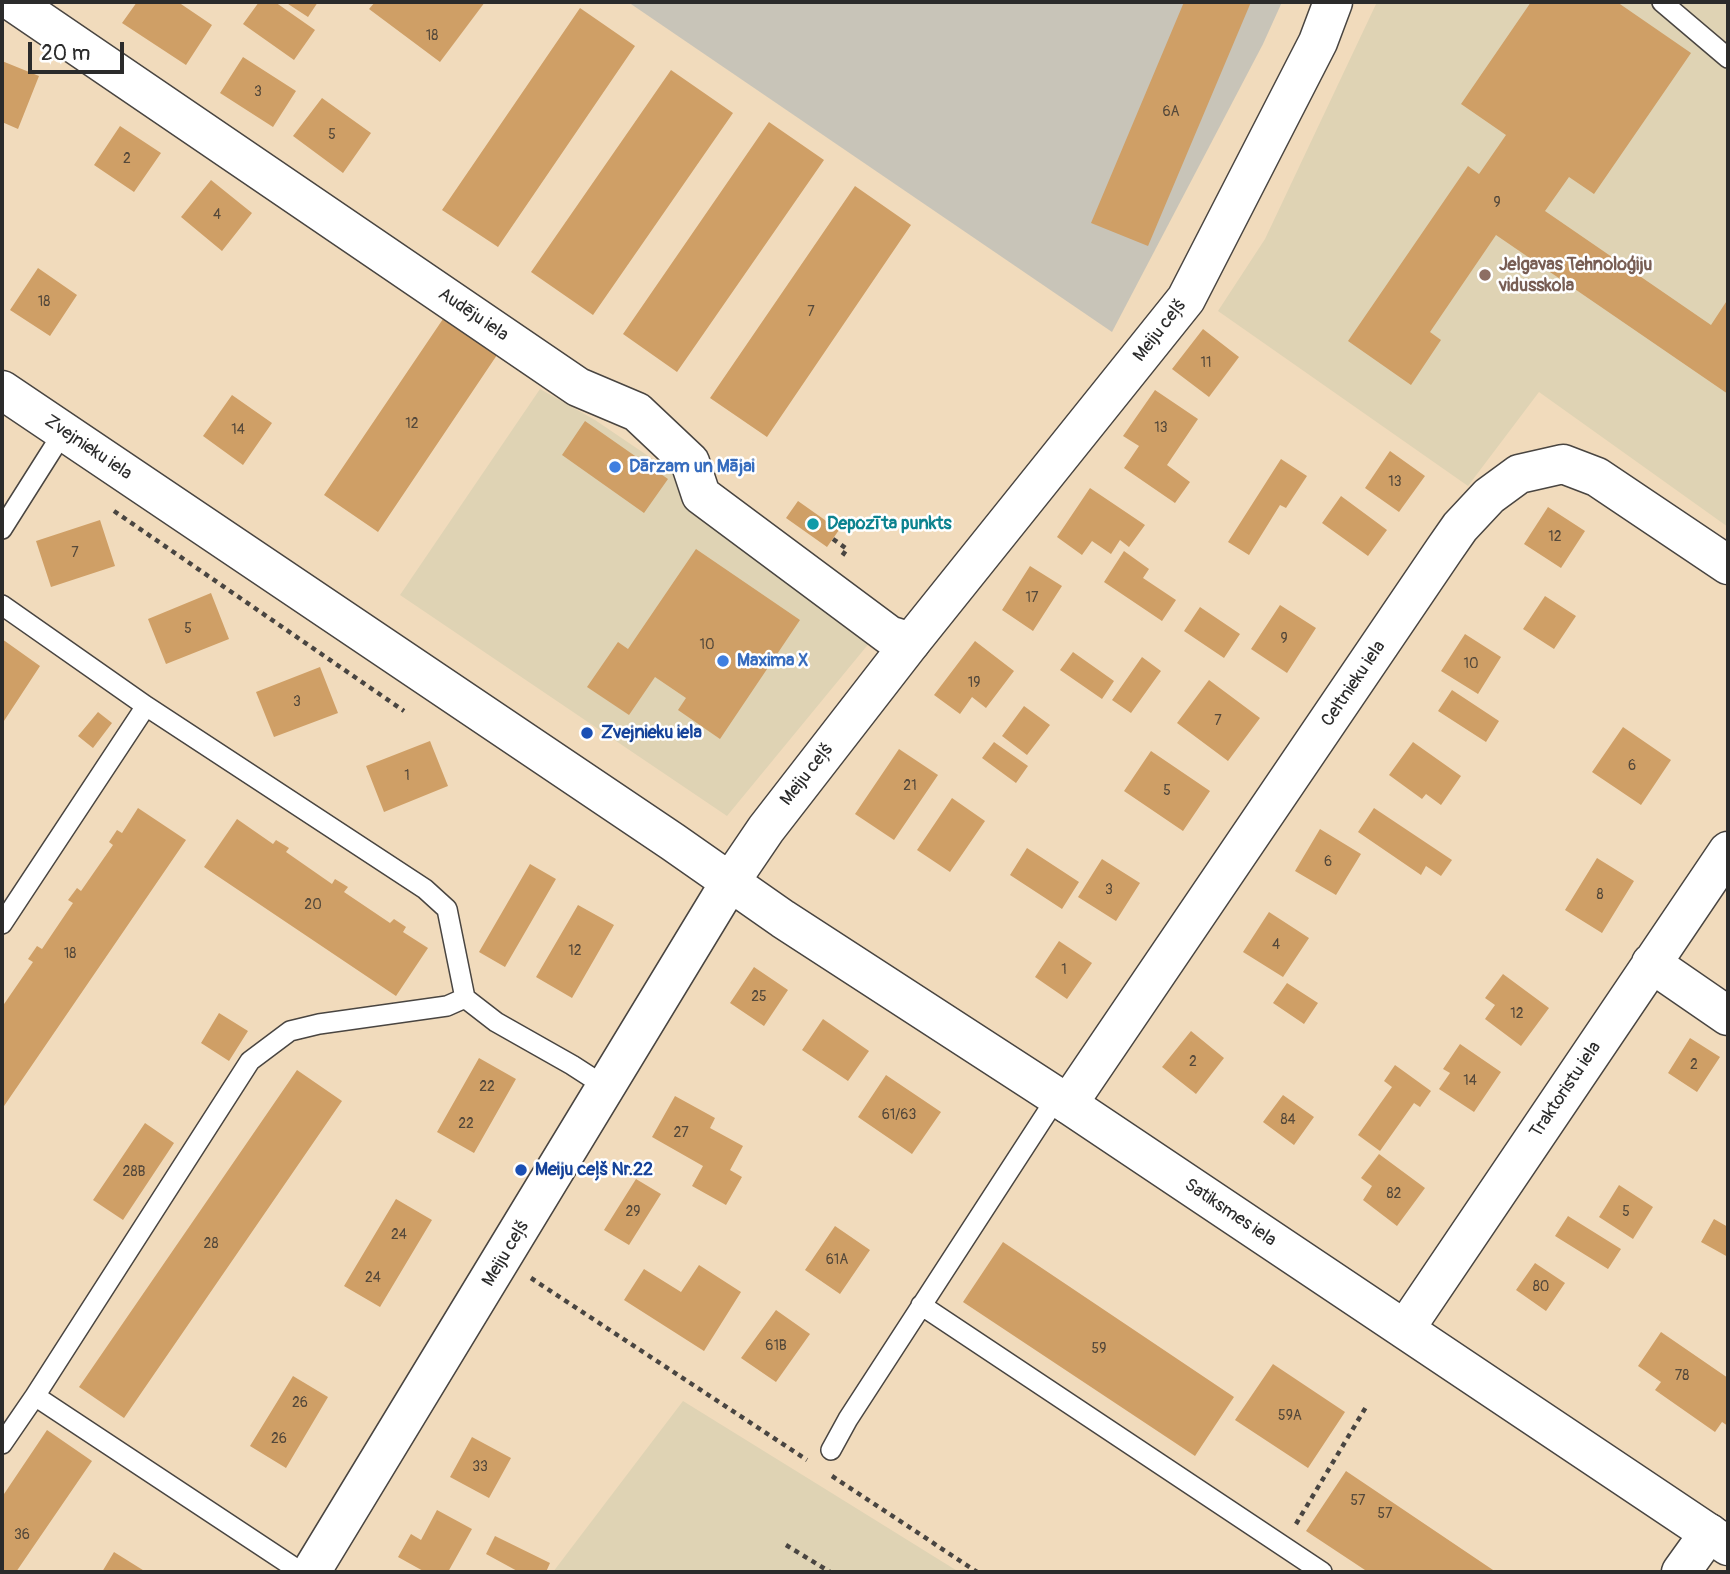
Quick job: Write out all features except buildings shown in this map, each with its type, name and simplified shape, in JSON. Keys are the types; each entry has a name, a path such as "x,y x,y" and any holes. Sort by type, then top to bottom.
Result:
{"street":[{"name":"Audēju iela","path":"13,2 578,387 637,412 690,462 701,495 889,635 911,642"},
{"name":"Meiju ceļš","path":"311,1572 730,882 766,829 911,642 1186,299 1318,42 1333,2"},
{"name":"Zvejnieku iela","path":"2,390 730,882"},
{"name":"Celtnieku iela","path":"1062,1101 1460,527 1489,496 1519,474 1563,464 1597,477 1728,565"},
{"name":"Traktoristu iela","path":"1405,1329 1728,851"},
{"name":"Satiksmes iela","path":"730,882 1405,1329 1718,1540"},
{"path":"1651,963 1728,1016"},
{"path":"1681,1572 1718,1540"}],"lane":[{"path":"1662,2 1728,58"},
{"path":"2,529 64,431"},
{"path":"2,605 146,706 425,889 447,909 465,998 496,1023 606,1087"},
{"path":"2,924 146,706"},
{"path":"2,1444 250,1061 290,1031 319,1024 447,1006 465,998"},
{"path":"831,1450 921,1306 1062,1101"},
{"path":"921,1306 1322,1572"},
{"path":"35,1396 301,1572"}],"path":[{"path":"111,510 404,711"},
{"path":"503,1259 814,1465"},
{"path":"1283,1546 1366,1407"},
{"path":"826,1472 977,1572"},
{"path":"786,1545 830,1572"}],"shaded area":[{"path":"628,2 1282,2 1263,44 1112,332"},
{"name":"Jelgavas Tehnoloģiju vidusskola","path":"1377,2 1728,2 1728,527 1539,392 1468,486 1218,311 1265,239"},
{"path":"540,389 595,420 889,619 727,816 400,595"},
{"path":"683,1401 822,1487 959,1572 553,1572"}],"place":[{"name":"Jelgavas Tehnoloģiju vidusskola","path":"1485,275"},
{"name":"Dārzam un Mājai","path":"615,467"},
{"name":"Depozīta punkts","path":"813,524"},
{"name":"Maxima X","path":"723,661"},
{"name":"Zvejnieku iela","path":"587,733"},
{"name":"Meiju ceļš Nr.22","path":"521,1170"}]}
